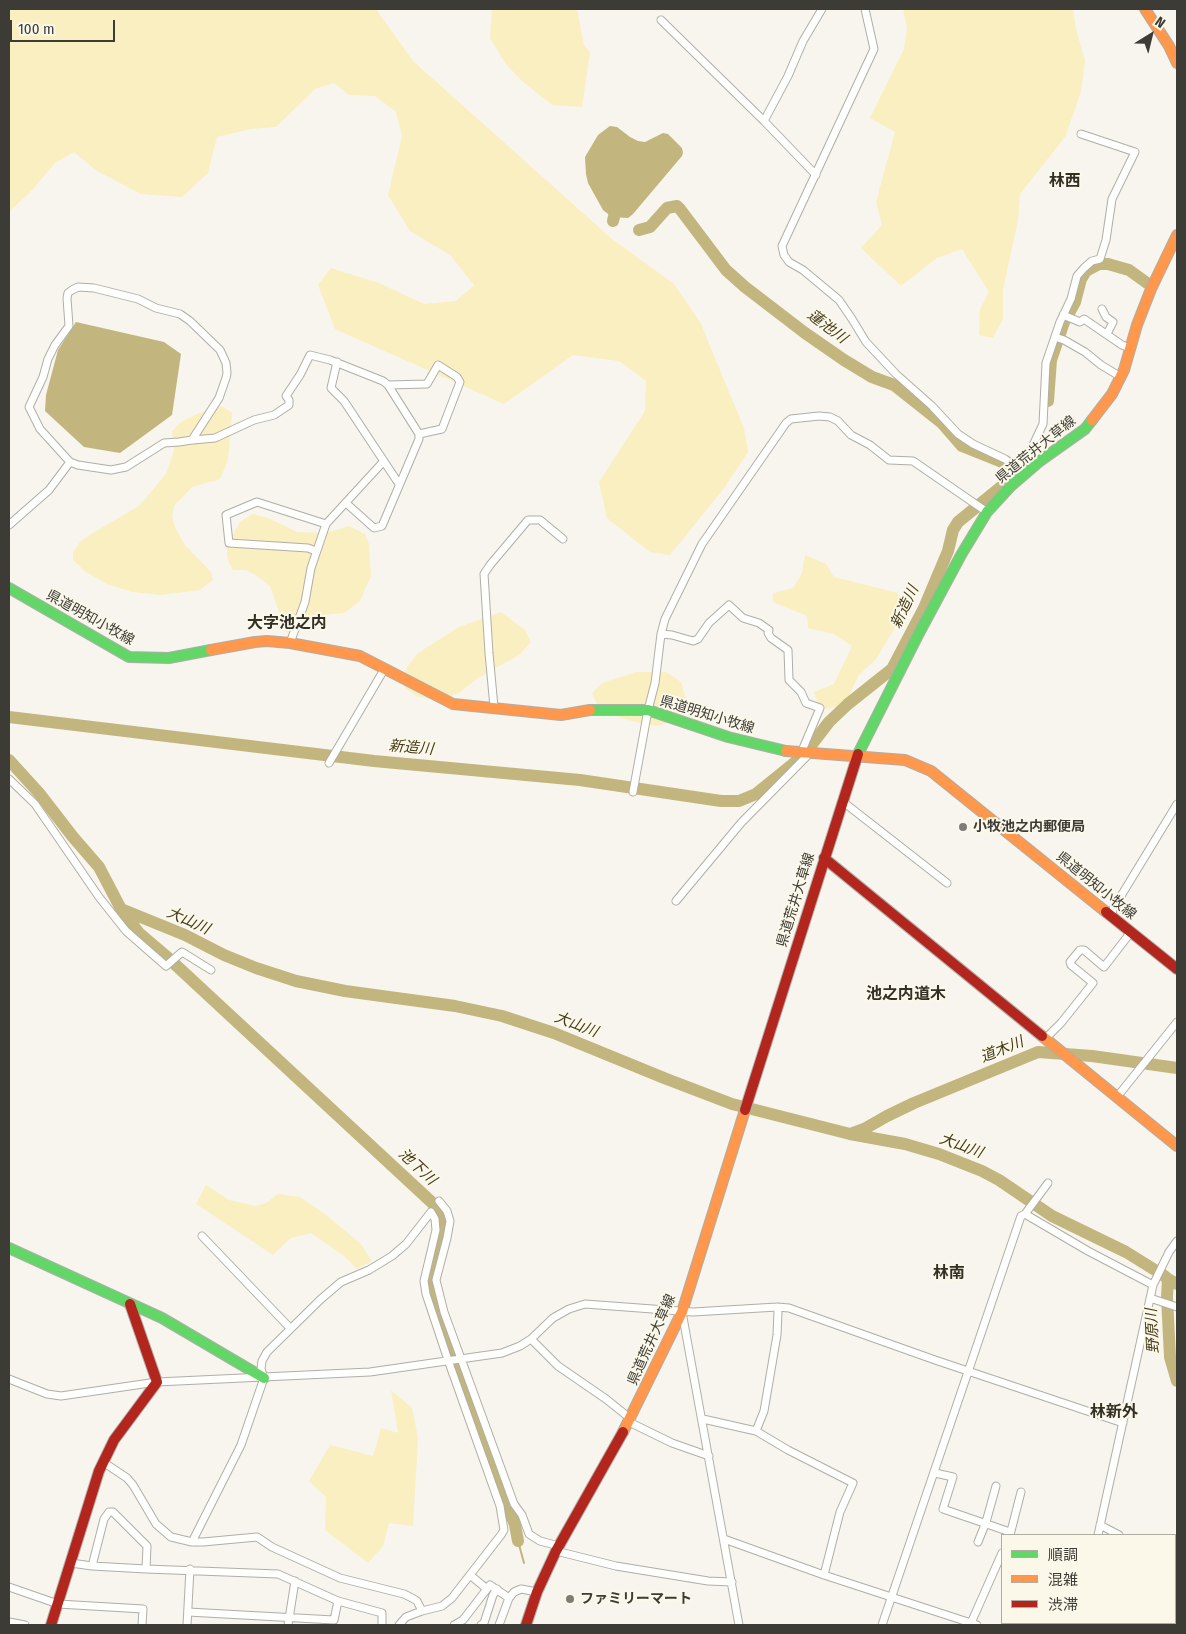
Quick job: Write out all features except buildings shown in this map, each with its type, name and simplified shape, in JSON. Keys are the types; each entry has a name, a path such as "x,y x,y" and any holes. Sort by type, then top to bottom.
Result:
{"main road":[{"path":"1145,9 1169,46 1177,63"},
{"name":"県道荒井大草線","path":"526,1625 536,1592 558,1548 630,1420 682,1312 857,755 917,637 987,511 1022,471 1040,461 1085,429 1106,402 1121,377 1137,325 1177,235"},
{"name":"県道明知小牧線","path":"9,588 129,657 169,658 256,642 290,643 360,656 454,704 561,715 597,709 648,710 728,737 788,752 857,755 906,760 931,771 1177,969"},
{"path":"824,858 1177,1146"},
{"path":"9,1248 111,1293 130,1304 162,1318 264,1378"},
{"path":"51,1625 96,1479 103,1462 114,1440 157,1382 130,1304"}],"street":[{"path":"764,121 788,76 803,42 822,9"},
{"path":"865,9 874,49 782,246 784,255 788,262 803,270 839,300 866,342 958,434 973,444 1005,459 1022,471 1042,424 1046,363 1055,337 1071,300 1077,276 1092,261 1100,259 1106,240 1112,199 1135,152 1081,134"},
{"path":"661,20 816,175"},
{"path":"192,440 218,398 228,373 220,350 180,314 156,308 138,299 86,287 78,287 68,293 69,326 55,344 30,407 40,429 70,462 111,470 126,467 159,445 215,438 254,420 274,415 289,405 289,400 286,396 310,355 337,362 383,381 388,385 419,434 419,439 382,526 374,528 346,503"},
{"path":"1102,309 1106,317 1113,322 1107,334"},
{"path":"1063,315 1080,322 1084,319 1092,323 1093,327 1130,348"},
{"path":"1055,337 1084,352 1121,377"},
{"path":"337,362 331,388 344,401 399,484"},
{"path":"388,385 427,384 438,365 457,377 460,382 442,429 419,434"},
{"path":"633,792 648,710 655,683 661,634 668,612 699,549 786,423 791,419 819,416 830,417 838,421 851,435 870,445 889,460 914,461 987,511"},
{"path":"9,524 49,490 70,462"},
{"path":"290,643 305,602 307,584 326,524 384,462"},
{"path":"316,551 308,548 229,544 226,515 257,502 326,524"},
{"path":"494,707 484,574 528,520 540,520 562,538"},
{"path":"661,634 693,641 698,639 709,623 729,605 743,618 759,623 769,630 768,633 771,638 788,650 790,680 801,692 806,703 820,708 805,754 741,823 676,900"},
{"path":"330,763 385,668"},
{"path":"9,779 35,804 99,897 126,931 166,966 182,952 211,970"},
{"path":"842,801 947,883"},
{"path":"1112,915 1113,909 1177,804"},
{"path":"1049,1042 1093,983 1071,966 1070,962 1080,950 1084,950 1104,967 1131,932"},
{"path":"1117,1097 1177,1022"},
{"path":"882,1625 1021,1216 1048,1184"},
{"path":"439,1201 447,1211 450,1221 436,1280 444,1312 514,1504 522,1515 529,1534 558,1548 616,1566 708,1581 732,1582"},
{"path":"192,1542 241,1445 264,1378 261,1369 262,1361 267,1352 290,1328 341,1282 370,1270 392,1256 406,1244 431,1212 435,1219 436,1230 424,1281 425,1288 448,1360 500,1506 504,1524 501,1535 452,1598 442,1606 422,1610 406,1617 399,1625"},
{"path":"1026,1212 1066,1239 1153,1285"},
{"path":"202,1236 290,1328"},
{"path":"1098,1534 1153,1285 1169,1252 1177,1242"},
{"path":"1150,1298 1175,1307"},
{"path":"9,1379 47,1394 62,1396 157,1382 370,1372 502,1352 520,1346 531,1339 552,1318 569,1309 585,1304 682,1312 777,1307 789,1308 1123,1424"},
{"path":"756,1431 766,1401 776,1335 777,1307"},
{"path":"682,1312 740,1625"},
{"path":"531,1339 558,1366 606,1399 630,1420 672,1443 709,1456"},
{"path":"703,1419 756,1431 788,1450 853,1483 840,1512 824,1575"},
{"path":"103,1462 119,1472 133,1485 156,1524 171,1537 192,1542 257,1536 272,1547 340,1578 404,1594 417,1601 422,1610"},
{"path":"935,1473 953,1477 943,1508 986,1522 1010,1534 1020,1492"},
{"path":"978,1542 996,1486"},
{"path":"92,1566 104,1519 108,1512 113,1512 147,1546 146,1568"},
{"path":"1100,1525 1117,1534"},
{"path":"724,1539 824,1575 974,1624 1001,1556"},
{"path":"71,1563 92,1566 278,1574 338,1601 382,1613 382,1625"},
{"path":"187,1625 190,1569"},
{"path":"470,1575 487,1589"},
{"path":"288,1622 295,1582"},
{"path":"454,1625 463,1620 490,1585 509,1598"},
{"path":"9,1587 58,1604 143,1609 142,1625"},
{"path":"481,1625 484,1623 493,1595 497,1589"},
{"path":"499,1625 509,1598 514,1592 521,1589 536,1592"},
{"path":"188,1612 288,1622 334,1620 338,1601"},
{"path":"9,1622 25,1625"}],"shaded area":[{"path":"9,9 376,9 413,61 612,239 674,284 700,322 744,428 748,452 725,487 670,555 650,552 607,518 599,482 645,411 646,381 619,361 573,355 504,404 335,329 318,285 331,268 379,283 424,304 456,301 474,285 450,255 410,231 388,195 402,136 396,112 375,96 349,95 334,83 315,89 276,127 250,129 217,137 208,173 182,197 141,194 97,171 74,152 55,163 33,189 9,212"},
{"path":"492,9 577,9 584,45 590,52 582,107 552,105 522,81 505,63 490,38"},
{"path":"903,9 1073,9 1076,29 1085,61 1081,92 1065,137 1020,194 1018,220 1003,290 1003,319 993,338 979,335 980,309 989,292 962,249 937,258 901,286 861,248 882,225 876,202 895,132 870,118 904,49 907,27"},
{"path":"610,126 617,127 638,141 645,142 663,133 668,134 682,148 683,153 628,218 612,217 603,210 588,183 586,174 585,157 598,135"},
{"path":"76,322 164,342 181,354 172,415 120,453 84,447 45,411 46,395 58,350"},
{"path":"222,406 232,413 228,460 220,479 192,487 174,506 172,517 185,545 211,572 213,580 200,590 161,595 132,592 107,584 86,572 73,560 73,552 80,542 139,506 166,474 174,451 172,431 181,422 199,413"},
{"path":"253,514 268,518 297,532 325,533 349,526 365,534 369,544 371,576 360,601 344,613 310,616 299,624 290,635 286,632 270,586 246,570 233,570 229,563 227,555 228,538 230,539 241,521"},
{"path":"805,555 826,564 834,577 898,593 905,611 876,659 858,676 848,698 836,707 825,709 818,704 814,692 834,684 852,646 834,634 808,628 807,616 773,602 773,593 793,588 802,573"},
{"path":"501,612 525,630 531,642 519,655 478,678 459,693 438,700 418,697 405,688 402,682 407,667 418,653 459,627"},
{"path":"636,672 666,672 681,682 687,704 671,722 655,726 628,720 600,710 592,693 602,683"},
{"path":"206,1185 229,1200 255,1206 266,1203 278,1194 300,1197 325,1214 361,1244 372,1261 357,1269 344,1256 311,1233 291,1238 273,1255 196,1204"},
{"path":"391,1390 412,1408 418,1438 413,1526 389,1523 383,1546 368,1563 325,1530 326,1497 309,1481 330,1445 373,1456 381,1428 398,1433"}],"waterway":[{"name":"蓮池川","path":"613,221 618,200"},
{"name":"蓮池川","path":"639,230 650,227 667,208 677,206 726,270 745,287 844,360 872,377 894,385 942,423 962,446 1002,462 1017,474"},
{"name":"新造川","path":"1048,401 1051,360 1064,322 1075,302 1081,279 1086,271 1099,264 1108,264 1129,270 1147,283"},
{"name":"新造川","path":"809,748 829,722 848,704 892,669 924,608 948,551 953,530 958,522 1017,474"},
{"name":"新造川","path":"9,717 374,761 580,780 721,801 739,801 756,794 798,760"},
{"name":"池下川","path":"9,760 39,793 99,867 121,909 139,933 440,1210 443,1218 442,1230 431,1264 431,1293 515,1525 518,1541"},
{"name":"大山川","path":"121,909 185,935 224,955 296,981 345,991 455,1006 502,1016 554,1033 732,1104 850,1134 905,1144 939,1154 999,1180 1052,1216 1126,1252 1177,1284"},
{"name":"道木川","path":"850,1134 866,1128 914,1103 1038,1052 1092,1056 1177,1068"},
{"name":"野原川","path":"1168,1279 1170,1357 1177,1381"},
{"path":"518,1541 524,1563"}],"traffic: fast":[{"path":"858,754 917,637 961,555 987,512 1011,486 1040,461 1085,429 1092,420"},
{"path":"9,588 129,657 169,658 211,650"},
{"path":"590,710 648,710 728,737 786,751"},
{"path":"9,1248 162,1318 264,1378"}],"traffic: slow":[{"path":"1145,9 1169,46 1177,63"},
{"path":"1092,420 1112,394 1124,370 1137,325 1151,289 1177,235"},
{"path":"211,650 255,642 290,643 360,656 453,704 561,715 590,710"},
{"path":"786,751 905,760 931,771 1106,912"},
{"path":"1042,1036 1177,1146"},
{"path":"623,1432 682,1312 745,1110"}],"traffic: jam":[{"path":"745,1110 858,754"},
{"path":"824,858 1042,1036"},
{"path":"1106,912 1177,969"},
{"path":"51,1625 99,1471 114,1440 157,1382 130,1304"},
{"path":"526,1625 537,1592 556,1551 623,1432"}],"place":[{"name":"小牧池之内郵便局","path":"963,827"},
{"name":"ファミリーマート","path":"570,1599"}],"district":[{"name":"林西","path":"1065,182"},
{"name":"大字池之内","path":"287,624"},
{"name":"池之内道木","path":"906,995"},
{"name":"林南","path":"949,1274"},
{"name":"林新外","path":"1114,1413"}]}
